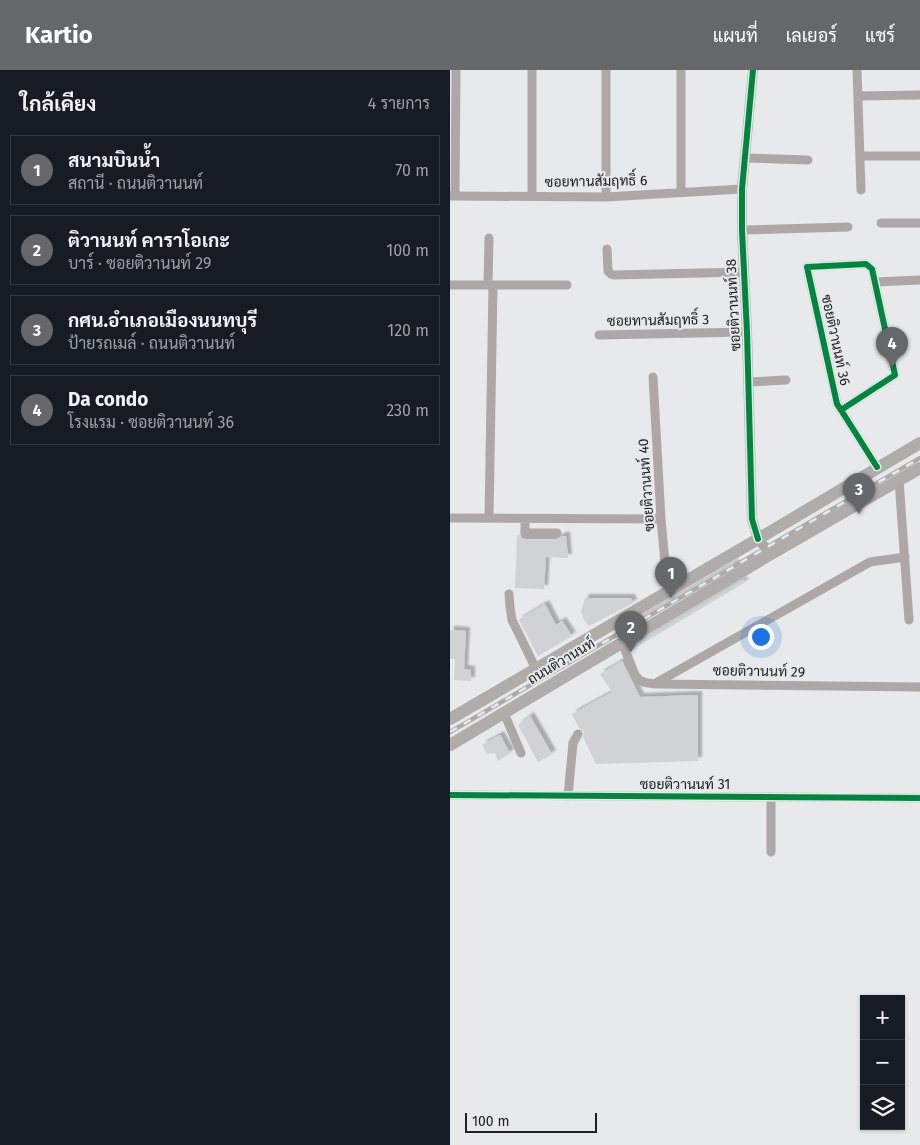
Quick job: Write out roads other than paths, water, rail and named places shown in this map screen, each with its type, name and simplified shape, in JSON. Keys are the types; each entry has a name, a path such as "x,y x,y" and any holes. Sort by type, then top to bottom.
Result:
{"main road":[{"name":"ถนนติวานนท์","path":"450,719 920,443"},
{"name":"ถนนติวานนท์","path":"450,745 771,554 920,468"}],"street":[{"path":"453,196 456,70"},
{"path":"532,70 532,196"},
{"path":"606,70 606,197"},
{"path":"681,70 681,192"},
{"name":"ซอยติวานนท์ 38","path":"753,70 742,189 742,230 752,519 758,539"},
{"path":"857,70 861,190"},
{"path":"858,96 920,95"},
{"path":"860,156 920,156"},
{"path":"745,158 808,160"},
{"name":"ซอยทานสัมฤทธิ์ 6","path":"453,196 606,197 742,189"},
{"path":"881,223 920,223"},
{"path":"742,230 848,227"},
{"path":"489,238 491,285 489,518"},
{"path":"607,249 608,271 614,275 744,272"},
{"name":"ซอยติวานนท์ 36","path":"875,282 872,269 866,264 807,267 837,404 877,468"},
{"path":"841,410 895,375 875,282 920,280"},
{"path":"450,285 567,285"},
{"name":"ซอยทานสัมฤทธิ์ 3","path":"599,335 747,332"},
{"name":"ซอยติวานนท์ 40","path":"653,377 661,519 666,574 670,591"},
{"path":"748,382 786,380"},
{"path":"899,480 909,620"},
{"path":"450,518 661,519"},
{"path":"525,519 525,532 557,533"},
{"path":"758,539 771,554"},
{"path":"656,684 870,562 905,558"},
{"path":"509,594 512,620 536,668"},
{"name":"ซอยติวานนท์ 29","path":"622,642 635,675 642,682 656,684 920,687"},
{"path":"504,713 521,752"},
{"path":"568,796 574,744 578,734"},
{"name":"ซอยติวานนท์ 31","path":"450,795 920,798"},
{"path":"771,797 771,852"}],"railway":[{"path":"450,732 920,458"}],"place":[{"name":"Da condo","path":"892,368"},
{"name":"กศน.อำเภอเมืองนนทบุรี","path":"859,514"},
{"name":"สนามบินน้ำ","path":"671,598"},
{"name":"ติวานนท์ คาราโอเกะ","path":"631,652"}]}
